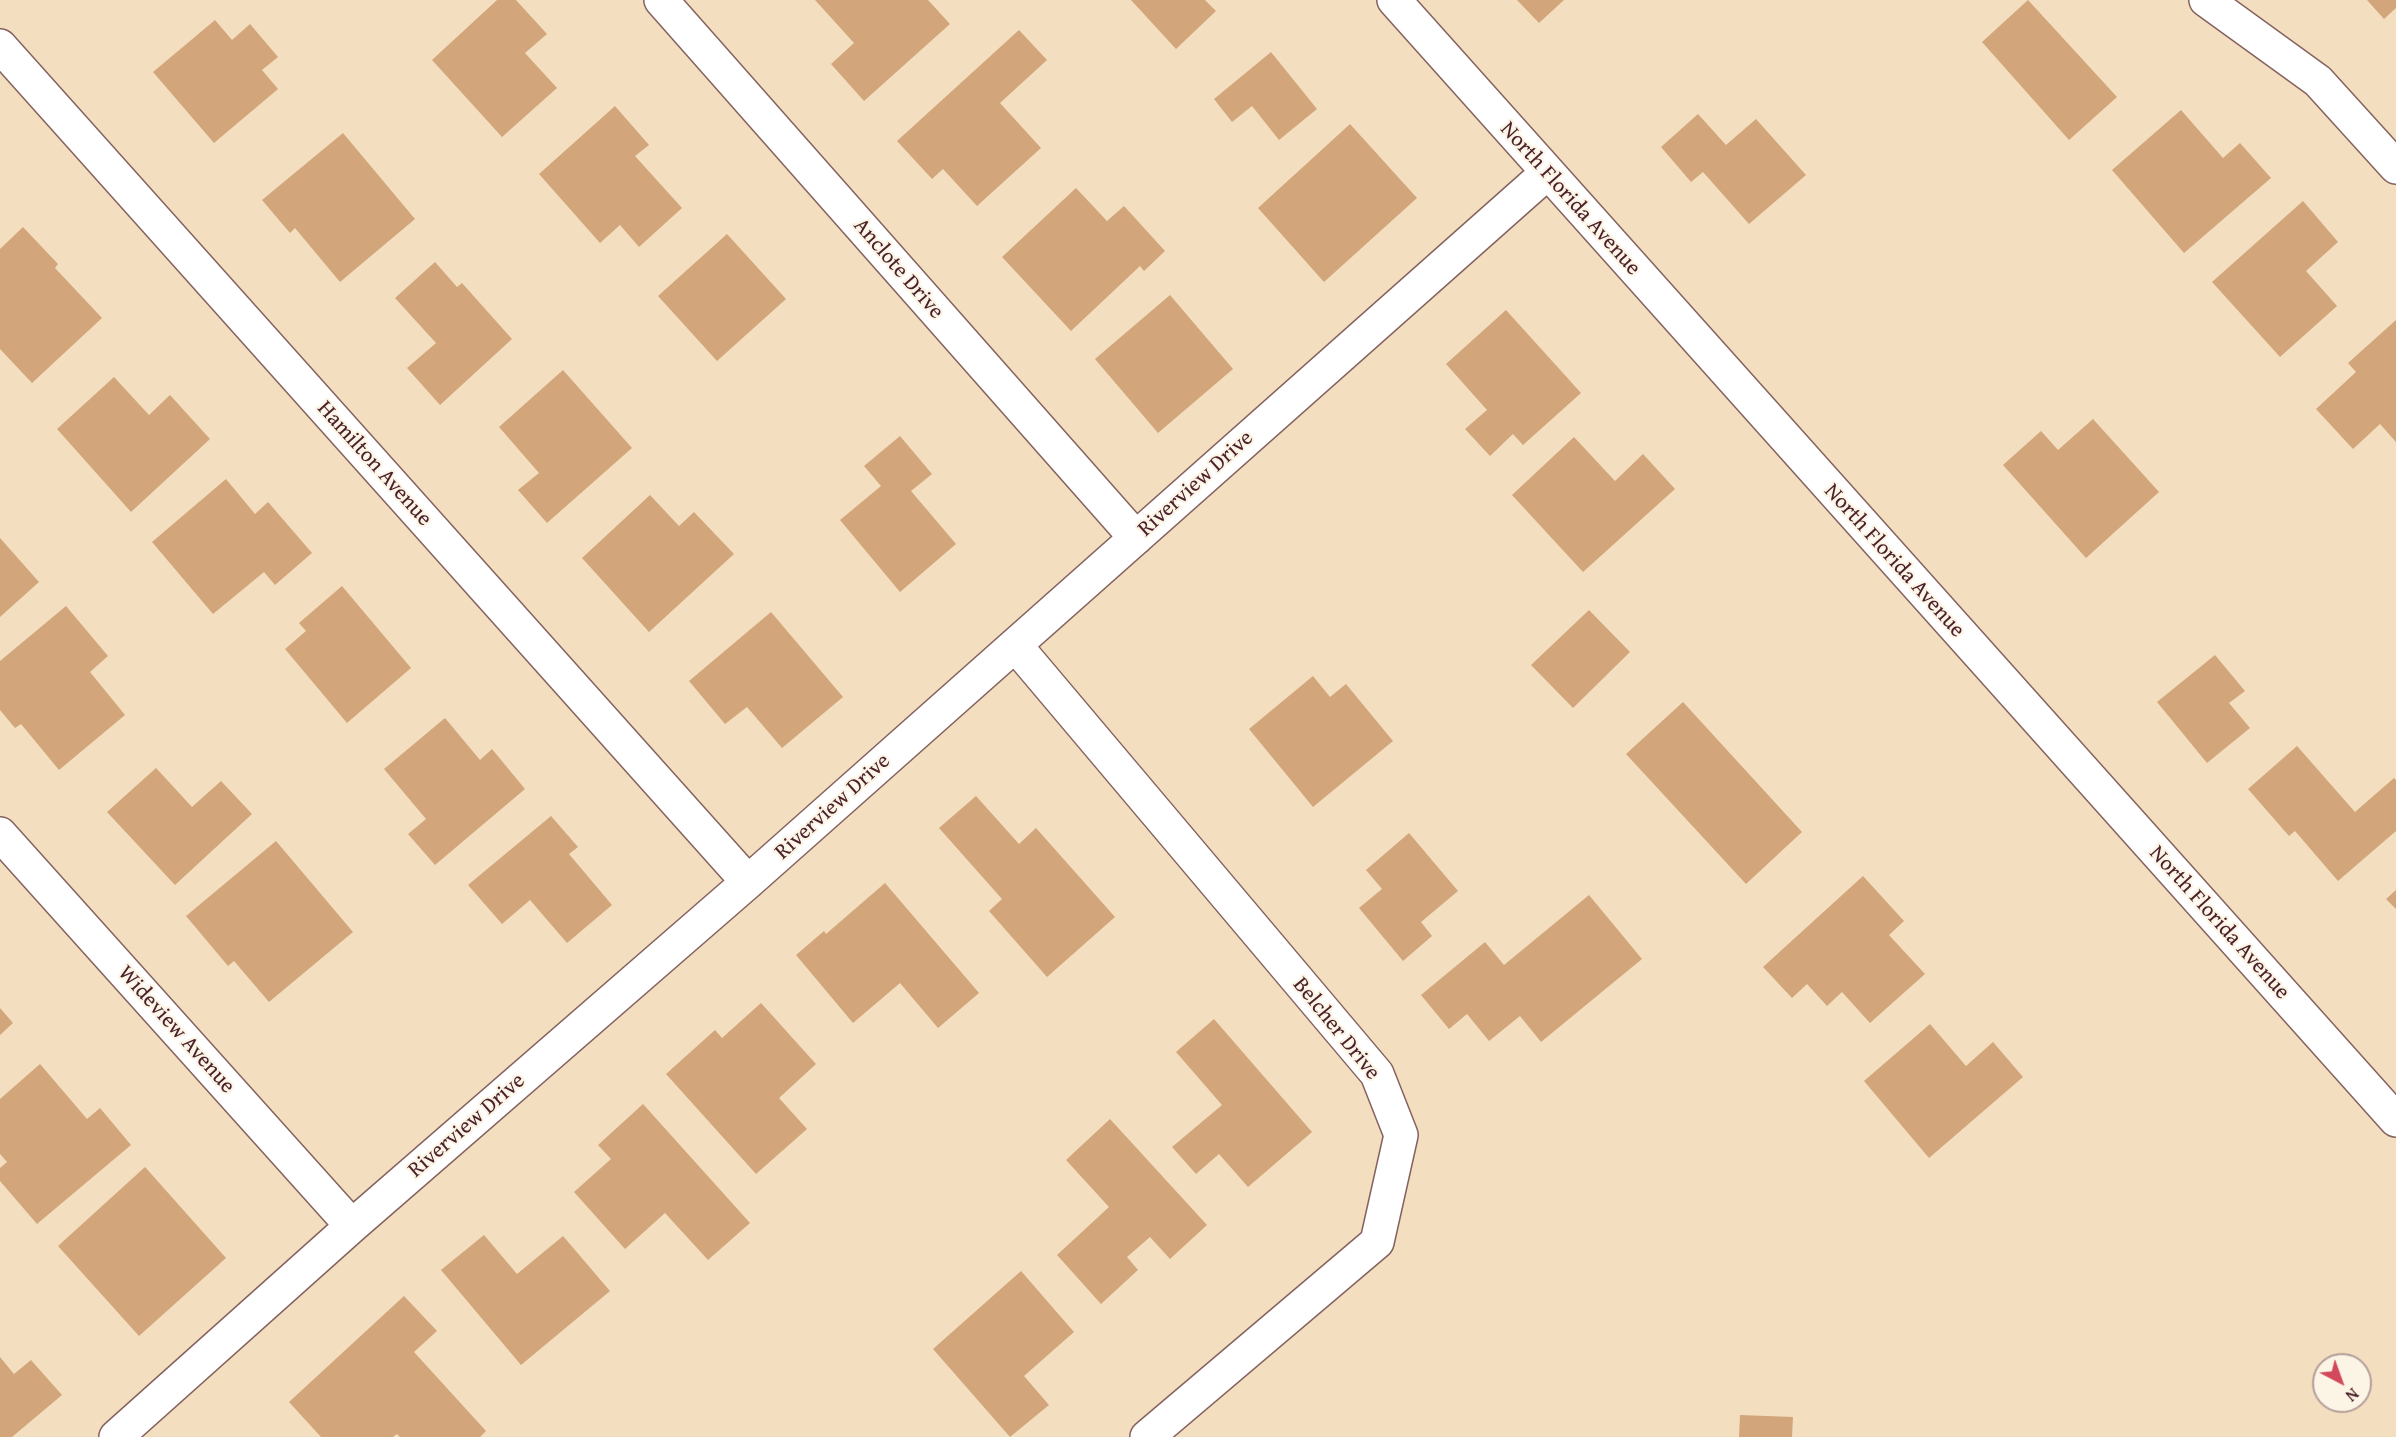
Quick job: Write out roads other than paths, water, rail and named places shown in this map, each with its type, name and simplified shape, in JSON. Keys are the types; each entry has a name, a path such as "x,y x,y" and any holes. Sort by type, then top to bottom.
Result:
{"street":[{"name":"Anclote Drive","path":"661,0 1136,538"},
{"name":"North Florida Avenue","path":"1394,0 2396,1120"},
{"path":"2206,0 2318,81 2396,167"},
{"name":"Hamilton Avenue","path":"0,46 748,882"},
{"name":"Riverview Drive","path":"116,1437 352,1226 748,882 1547,173"},
{"name":"Belcher Drive","path":"1015,645 1377,1074 1401,1135 1377,1242 1147,1437"},
{"name":"Wideview Avenue","path":"0,834 352,1226"}]}
